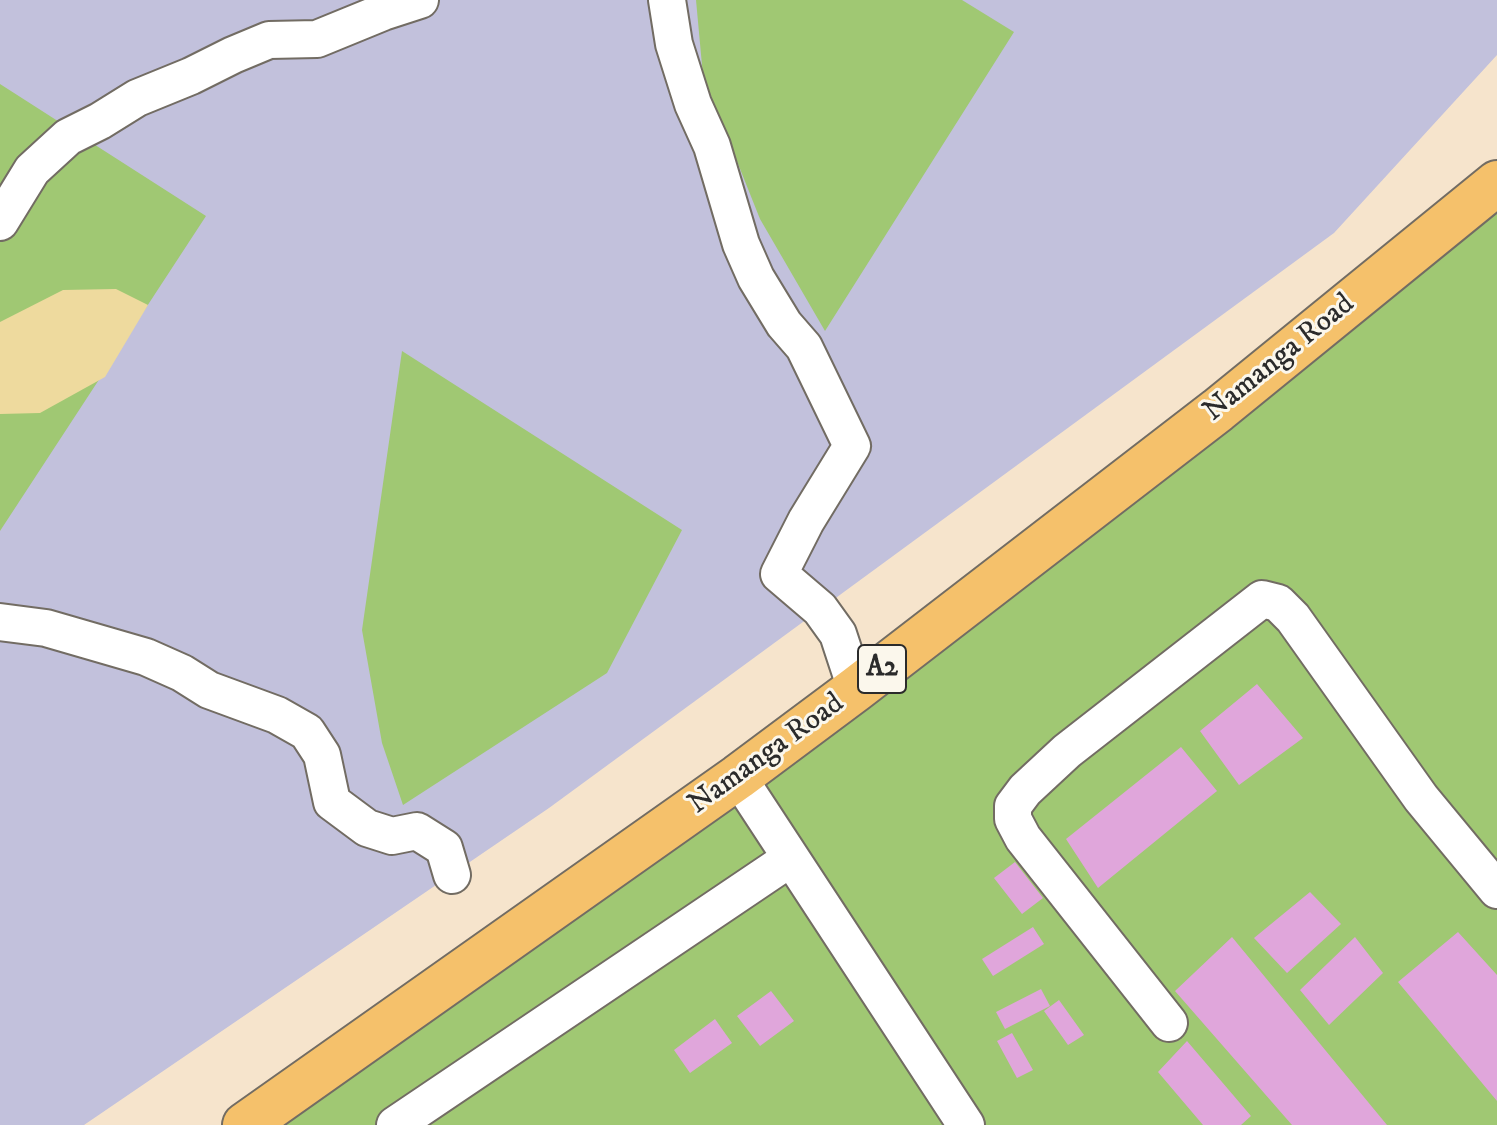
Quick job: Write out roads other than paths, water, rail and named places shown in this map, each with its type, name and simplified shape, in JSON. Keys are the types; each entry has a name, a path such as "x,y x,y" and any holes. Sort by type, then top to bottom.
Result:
{"highway":[{"name":"Namanga Road","path":"245,1125 738,777 856,689 1218,410 1497,183"}],"street":[{"path":"0,222 32,170 68,137 137,98 269,40 317,39 420,0"},
{"path":"667,0 674,44 693,104 712,146 741,244 756,278 784,324 804,347 852,446 806,521 779,574 820,609 838,634 856,689"},
{"path":"1169,1023 1023,838 1013,819 1013,806 1025,790 1067,751 1262,599 1278,603 1293,618 1421,798 1497,890"},
{"path":"0,622 46,628 146,657 182,673 209,690 277,715 307,732 322,755 332,802 367,828 392,836 417,831 444,848 452,875"},
{"path":"738,777 966,1125"},
{"path":"395,1125 791,858"}]}
